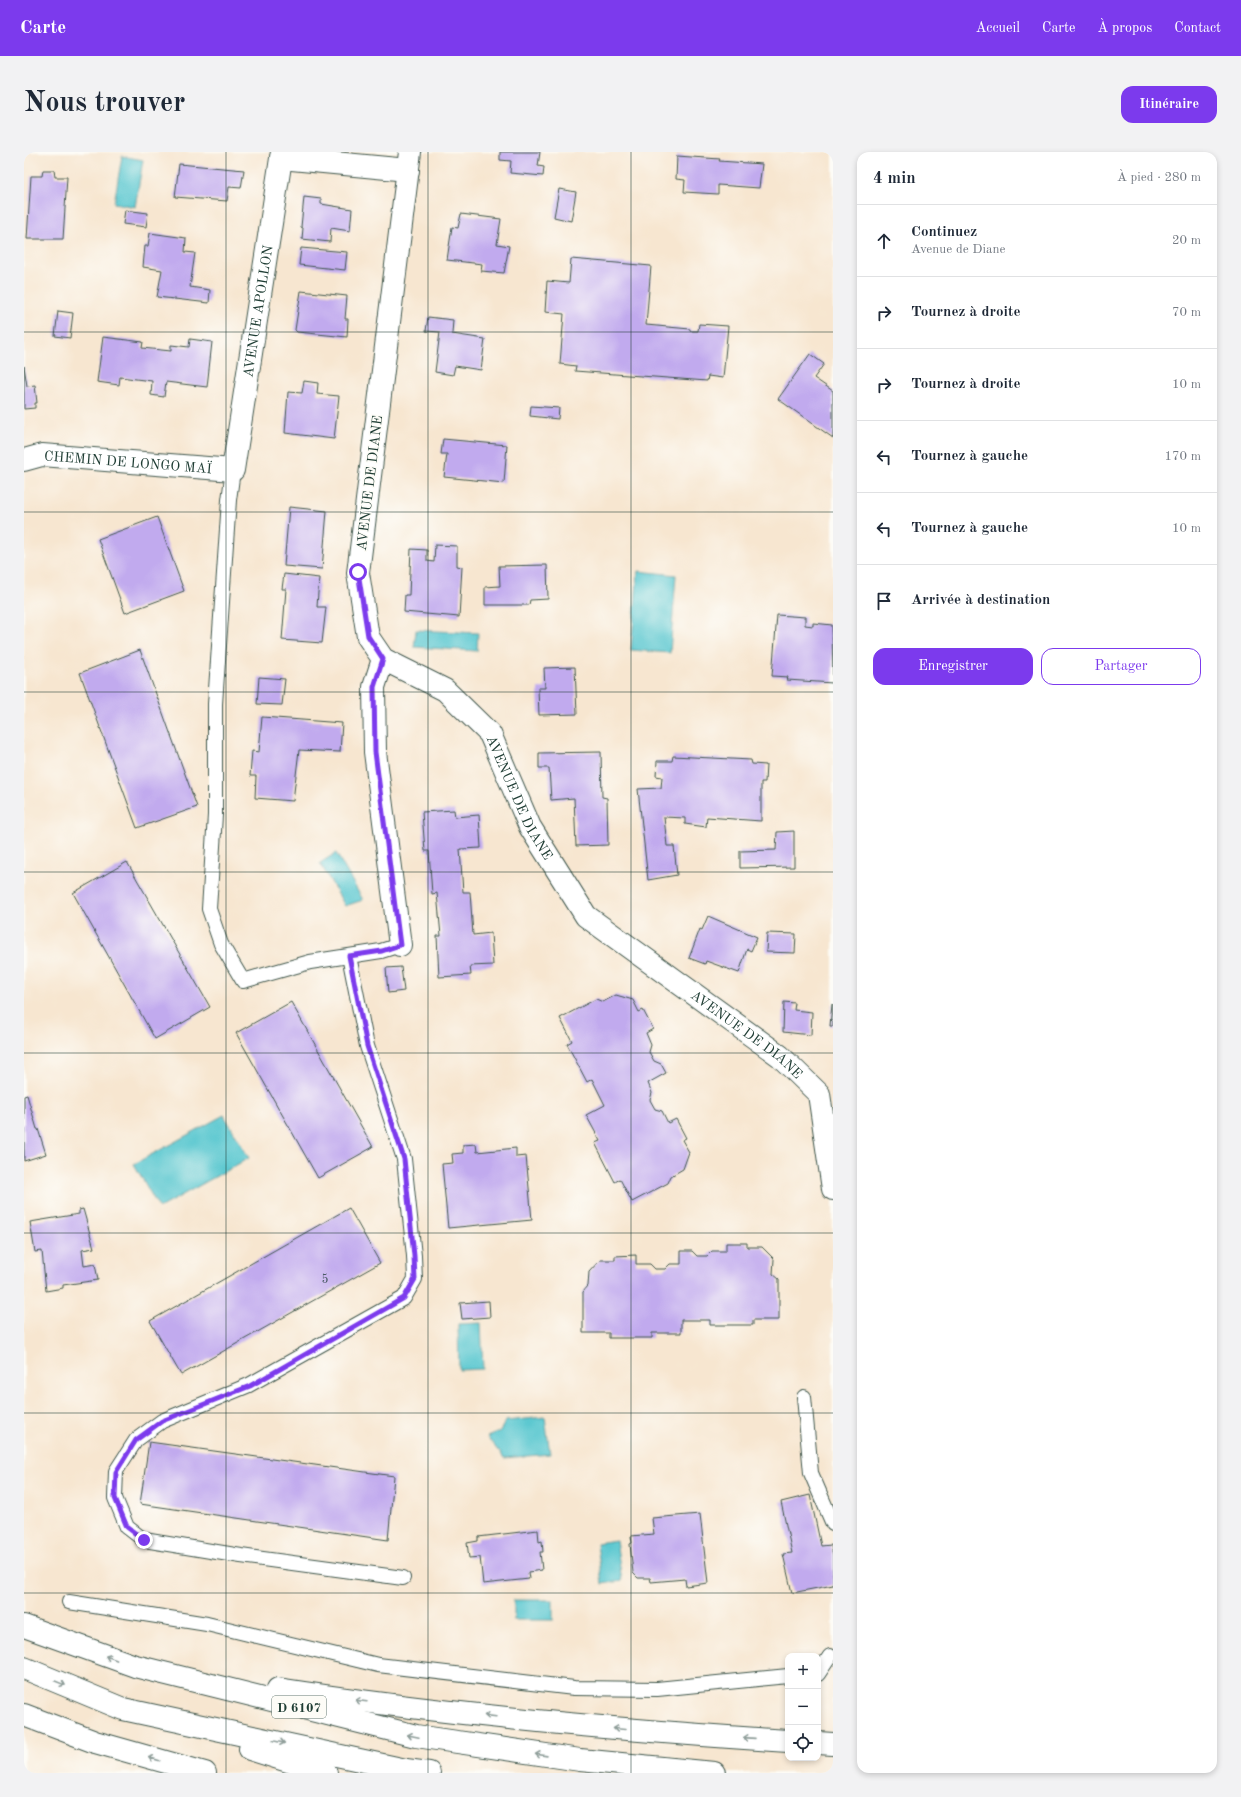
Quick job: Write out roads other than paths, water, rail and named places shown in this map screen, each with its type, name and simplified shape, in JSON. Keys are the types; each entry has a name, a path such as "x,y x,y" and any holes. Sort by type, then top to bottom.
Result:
{"main road":[{"path":"282,155 409,161"},
{"name":"AVENUE APOLLON","path":"233,470 282,155"},
{"name":"AVENUE DE DIANE","path":"409,161 358,572 368,636 383,659 445,690 490,734 530,827 586,916 780,1056 826,1095 833,1189"},
{"name":"CHEMIN DE LONGO MAÏ","path":"24,460 42,455 233,470"},
{"path":"383,659 374,687 375,752 400,945"},
{"name":"D 6107","path":"24,1626 135,1666 416,1736 580,1760 714,1773"},
{"path":"135,1666 325,1696 527,1720 671,1734 785,1741"},
{"path":"24,1668 123,1709 326,1773"},
{"path":"123,1709 406,1770 429,1773"},
{"path":"24,1715 95,1742 205,1773"},
{"path":"821,1743 833,1744"}],"lane":[{"path":"233,470 229,500 215,704 215,815 209,909 220,944 243,981 310,962 382,951 400,945"},
{"path":"349,956 367,1046 404,1159 415,1279 404,1298 250,1386 162,1421 141,1436 136,1440 116,1472 115,1498 127,1527 144,1540 241,1556 403,1578"},
{"path":"804,1397 811,1473 833,1524"},
{"path":"69,1602 207,1624 378,1665 574,1688 657,1689 785,1676"},
{"path":"821,1670 830,1656"}],"water":[{"path":"122,156 143,160 135,207 114,203"},
{"path":"638,571 676,575 670,653 631,650"},
{"path":"416,630 478,633 477,651 414,647"},
{"path":"336,853 363,900 345,906 320,863"},
{"path":"224,1115 249,1158 159,1208 134,1164"},
{"path":"481,1323 483,1369 459,1370 458,1324"},
{"path":"545,1417 550,1454 504,1458 487,1437 499,1432 506,1421"},
{"path":"616,1540 622,1581 602,1584 597,1543"},
{"path":"514,1600 553,1600 553,1620 514,1620"}]}
